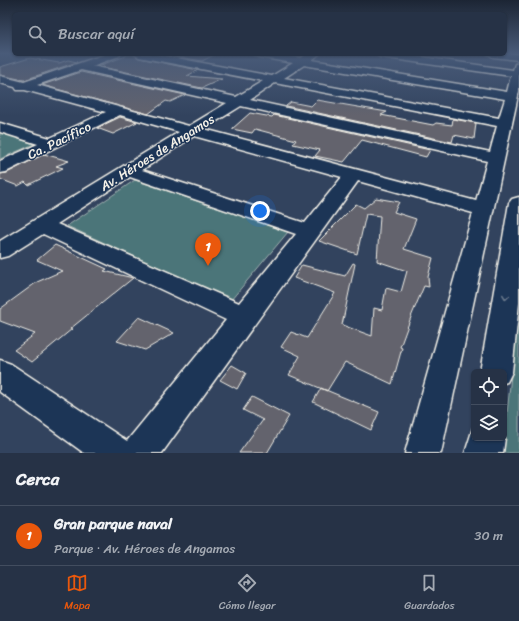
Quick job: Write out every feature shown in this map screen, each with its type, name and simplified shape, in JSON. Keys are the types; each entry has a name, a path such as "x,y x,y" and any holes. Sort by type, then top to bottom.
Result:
{"main road":[{"path":"496,369 519,203"},
{"path":"484,453 486,441"}],"street":[{"path":"24,86 50,74"},
{"path":"135,74 238,101 495,158"},
{"path":"247,74 504,123"},
{"name":"Av. Héroes de Angamos","path":"0,251 281,74"},
{"path":"394,74 511,96"},
{"path":"423,453 482,209 517,74"},
{"path":"3,85 24,86 482,209"},
{"name":"Ca. Pacífico","path":"0,168 118,111"},
{"path":"0,127 51,143"},
{"path":"128,171 309,231"},
{"path":"140,453 353,174"},
{"path":"41,225 245,317"},
{"path":"0,374 114,453"}],"green space":[{"path":"0,132 34,144 0,159"},
{"path":"135,180 288,232 231,300 67,226"},
{"path":"519,298 519,453 503,453 504,441 507,441 507,414"}],"building":[{"path":"0,74 41,74 24,80"},
{"path":"75,74 91,74 185,95 170,102 166,101 148,114 42,85"},
{"path":"136,74 190,74 187,76 222,79 202,88"},
{"path":"317,100 387,112 381,115 433,125 436,123 452,125 453,119 476,123 474,139 454,135 452,142 286,106 291,102 311,106"},
{"path":"250,113 272,117 274,115 430,150 426,157 362,140 344,162 315,156 320,150 293,144 296,140 255,129 252,133 232,129"},
{"path":"120,117 137,122 113,134 97,128"},
{"path":"44,154 69,161 56,166 63,168 28,185 25,182 18,186 0,179 0,174 7,173"},
{"path":"376,198 399,202 394,212 416,219 404,249 433,258 428,277 429,287 424,286 411,317 400,347 402,348 392,384 345,362 327,391 289,375 300,356 281,347 291,332 307,338 335,293 294,278 302,265 345,276 353,263 355,264 342,325 372,336 374,308 382,310 386,288 401,292 407,271 377,261 380,216 366,214 357,254 319,241 356,204 364,208"},
{"path":"55,245 107,269 104,271 133,278 32,362 14,350 35,334 0,321 0,309 37,282 62,271 37,260"},
{"path":"139,317 174,333 145,350 117,341"},
{"path":"232,365 246,373 237,389 220,380"},
{"path":"321,388 379,412 371,430 313,402"},
{"path":"252,397 289,416 267,453 239,453 263,420 243,410"}],"place":[{"name":"Gran parque naval","path":"208,266"}]}
